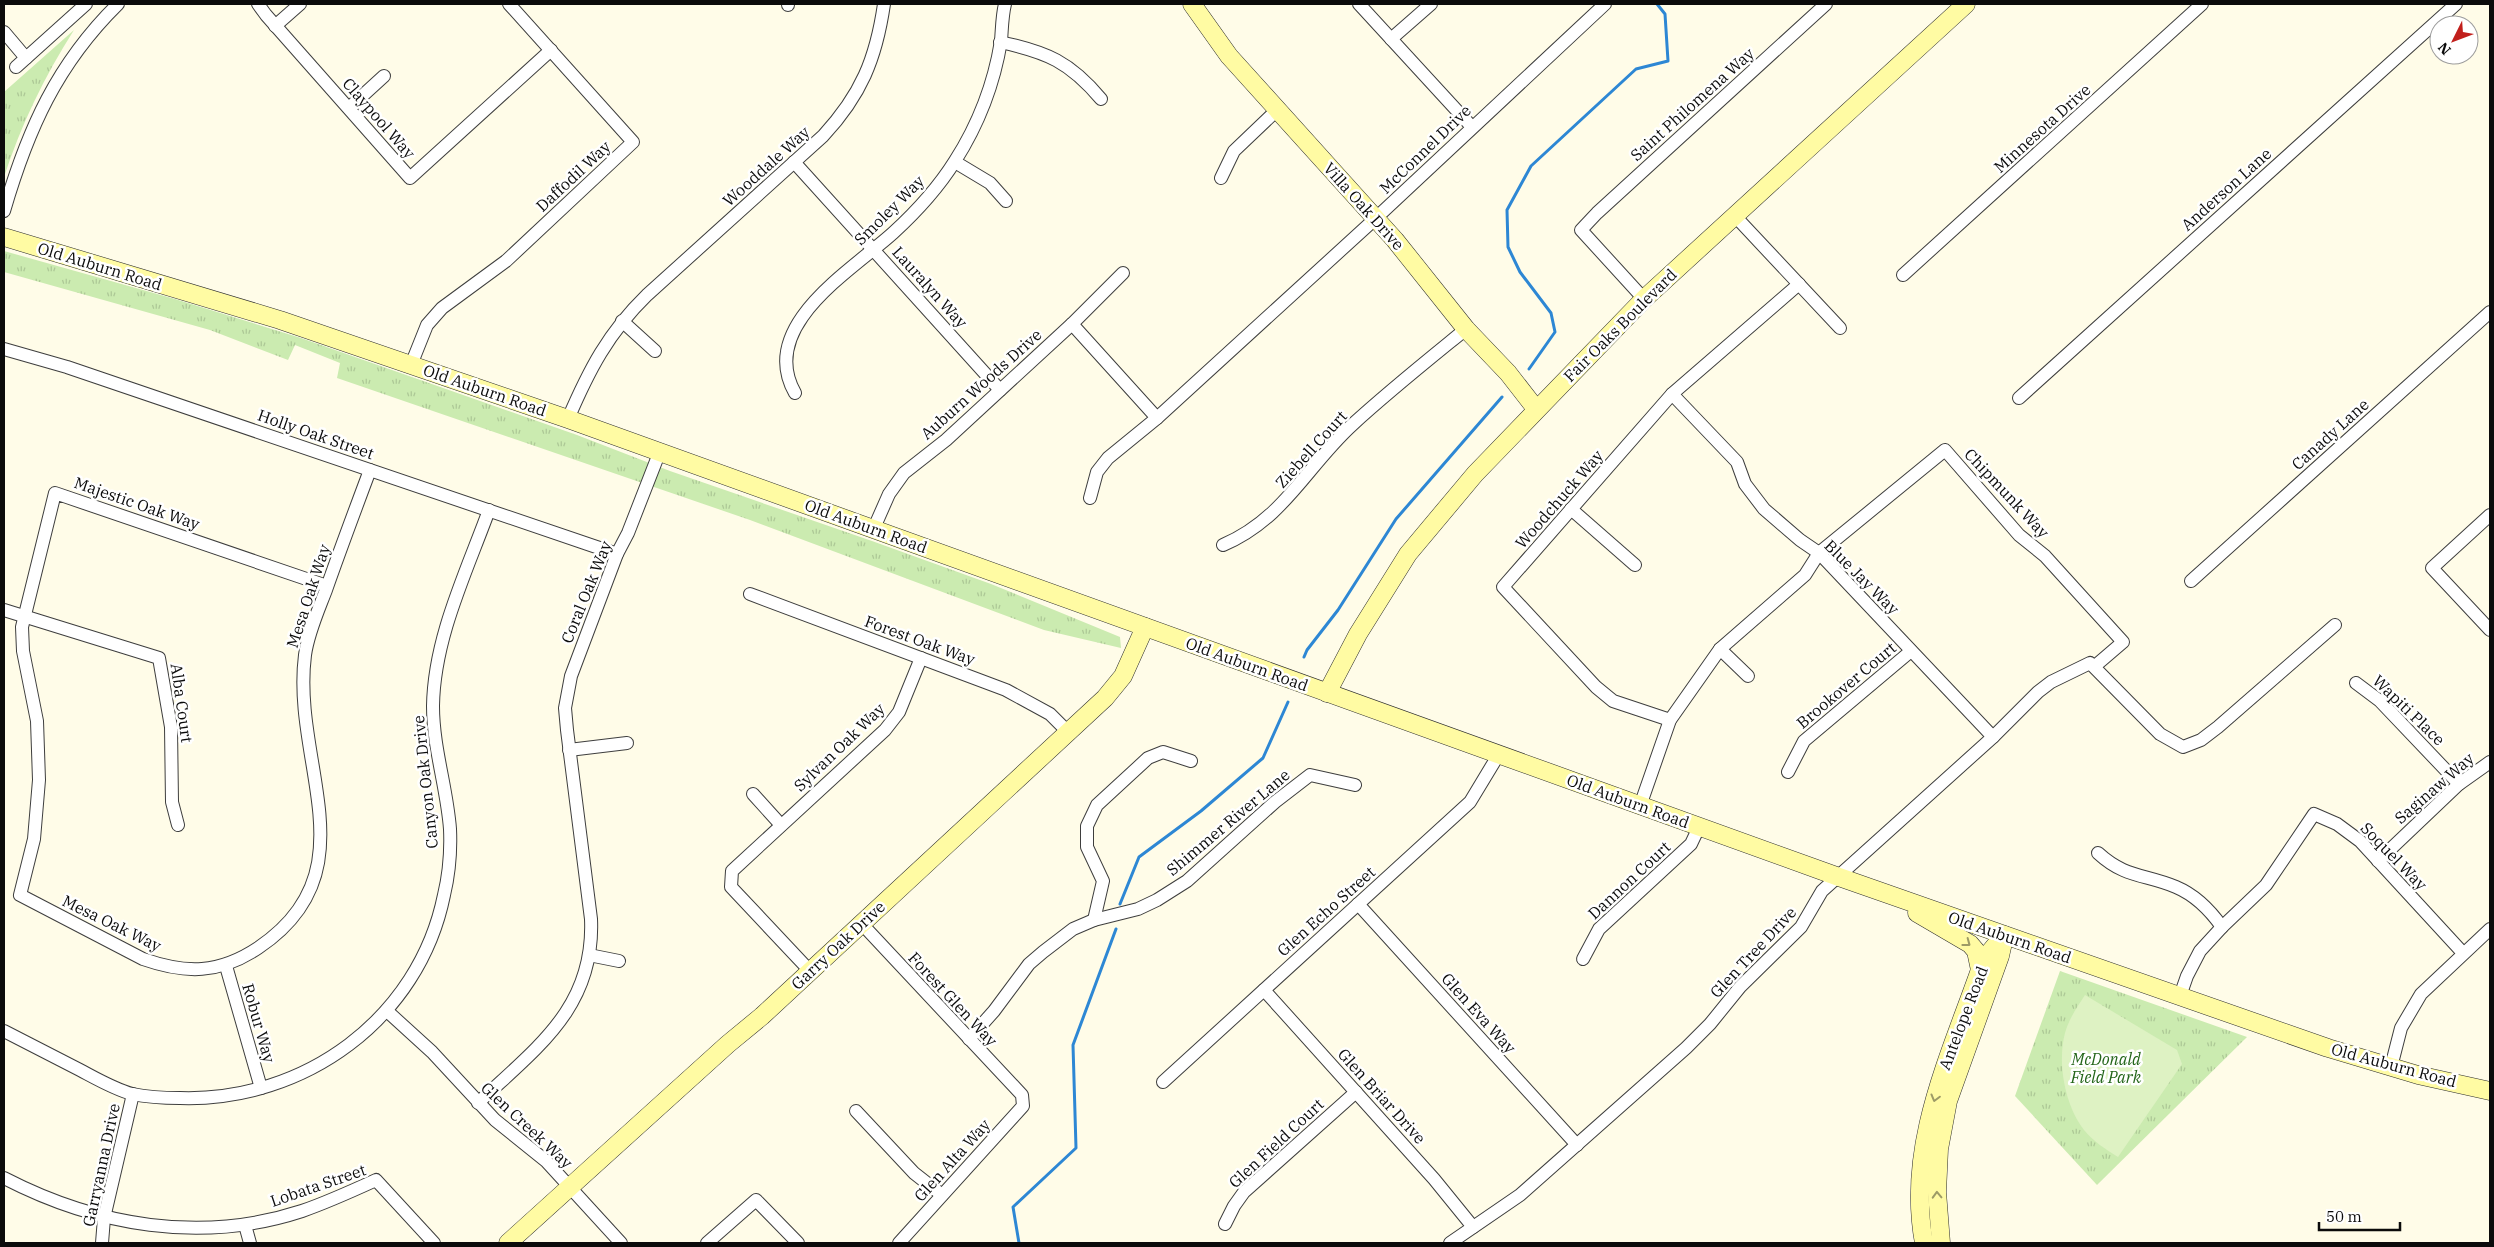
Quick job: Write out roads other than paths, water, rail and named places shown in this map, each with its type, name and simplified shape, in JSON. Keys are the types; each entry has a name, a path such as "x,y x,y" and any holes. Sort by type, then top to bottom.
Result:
{"main road":[{"name":"Villa Oak Drive","path":"1192,4 1225,51 1376,218 1466,328 1508,373 1536,409"},
{"name":"Fair Oaks Boulevard","path":"1327,693 1373,608 1408,554 1475,474 1644,299 1966,4"},
{"name":"Old Auburn Road","path":"4,237 280,320 660,451 1897,898 2353,1056 2391,1067 2490,1090"},
{"name":"Garry Oak Drive","path":"508,1243 810,971 1069,733 1118,684 1145,627"},
{"path":"1897,898 1923,918 1970,944 1978,956 1980,970"},
{"name":"Antelope Road","path":"1924,1243 1920,1180 1924,1136 1938,1086 1980,970 1989,953 2004,935"},
{"name":"Antelope Road","path":"1942,1243 1936,1192 1939,1149 1948,1101 2000,956 2004,935"}],"street":[{"path":"16,67 86,4"},
{"name":"Claypool Way","path":"258,4 275,26 410,178 551,50"},
{"path":"275,26 300,4"},
{"name":"Daffodil Way","path":"410,365 427,326 442,308 506,261 633,142 509,4"},
{"name":"Wooddale Way","path":"568,419 592,366 608,338 622,321 647,295 831,128 858,90 875,51 884,4"},
{"name":"Smoley Way","path":"795,393 787,376 786,360 788,344 803,317 819,296 874,250 923,203 954,162 982,108 1000,42 1005,4"},
{"path":"1359,4 1472,127"},
{"path":"1390,38 1431,4"},
{"name":"McConnel Drive","path":"1090,498 1094,479 1102,466 1376,218 1605,4"},
{"name":"Saint Philomena Way","path":"1644,299 1581,230 1597,213 1826,4"},
{"name":"Minnesota Drive","path":"1903,275 2202,4"},
{"name":"Anderson Lane","path":"2019,398 2456,4"},
{"path":"4,211 26,142 44,102 69,62 110,7"},
{"path":"4,32 26,58"},
{"path":"1000,42 1034,50 1059,60 1084,79 1101,99"},
{"path":"349,108 384,76"},
{"path":"1221,178 1234,151 1277,110"},
{"name":"Lauralyn Way","path":"794,162 1000,390"},
{"path":"954,162 990,183 1006,201"},
{"path":"1735,216 1840,328"},
{"name":"Auburn Woods Drive","path":"874,528 898,479 1000,390 1072,324 1123,273"},
{"name":"Woodchuck Way","path":"1670,720 1613,701 1596,687 1503,587 1672,394 1799,284"},
{"name":"Canady Lane","path":"2191,581 2490,312"},
{"path":"622,321 655,351"},
{"path":"1072,324 1157,418"},
{"name":"Ziebell Court","path":"1223,545 1256,528 1269,517 1297,490 1352,425 1466,328"},
{"name":"Holly Oak Street","path":"4,349 67,367 617,554"},
{"name":"Blue Jay Way","path":"1672,394 1737,462 1745,484 1764,509 1800,540 1819,553 1993,737"},
{"name":"Chipmunk Way","path":"1640,806 1670,720 1720,649 1804,575 1819,553 1945,450 2020,535 2045,556 2123,642 2095,666"},
{"name":"Coral Oak Way","path":"478,1103 559,1025 579,990 589,955 591,919 569,750 565,708 568,686 617,554 628,533 660,451"},
{"name":"Mesa Oak Way","path":"24,614 21,635 36,722 39,780 34,838 20,896 143,959 160,965 195,969 226,966 266,943 288,924 308,898 318,868 320,836 302,677 309,636 370,470"},
{"name":"Majestic Oak Way","path":"24,614 56,493 327,586"},
{"name":"Canyon Oak Drive","path":"4,1031 107,1084 133,1094 170,1098 224,1098 261,1088 310,1070 333,1056 387,1011 424,956 438,921 450,868 450,830 435,733 434,684 444,635 489,510"},
{"path":"1571,510 1635,565"},
{"path":"2490,515 2432,568 2490,630"},
{"name":"Forest Oak Way","path":"750,594 1025,699 1050,714 1069,733"},
{"name":"Alba Court","path":"4,610 24,614 159,658 170,711 173,751 172,802 178,825"},
{"path":"2095,666 2160,734 2183,747 2201,740 2218,727 2335,625"},
{"path":"1720,649 1748,676"},
{"name":"Brookover Court","path":"1788,772 1804,741 1912,651"},
{"name":"Sylvan Oak Way","path":"810,971 731,886 732,871 886,730 900,712 921,658"},
{"name":"Glen Tree Drive","path":"1450,1243 1520,1195 1710,1024 1740,987 1801,927 1822,891 1993,737 2051,682 2090,663 2095,666"},
{"name":"Wapiti Place","path":"2356,683 2380,701 2459,784"},
{"path":"569,750 627,743"},
{"path":"969,1039 994,1011 1029,964 1073,929 1094,920 1103,882 1087,847 1087,826 1097,805 1148,758 1163,752 1191,761"},
{"name":"Glen Echo Street","path":"1163,1082 1470,802 1499,754"},
{"name":"Saginaw Way","path":"2378,861 2459,784 2490,762"},
{"name":"Shimmer River Lane","path":"1094,920 1138,908 1158,900 1187,881 1275,802 1310,775 1355,785"},
{"path":"753,794 781,825"},
{"name":"Soquel Way","path":"2180,996 2196,958 2222,927 2266,885 2314,814 2348,831 2463,953"},
{"name":"Dannon Court","path":"1583,959 1600,929 1691,844 1700,827"},
{"path":"2098,853 2126,873 2182,890 2203,904 2222,927"},
{"name":"Glen Eva Way","path":"1358,904 1576,1145"},
{"name":"Forest Glen Way","path":"861,923 1022,1096"},
{"path":"2391,1067 2401,1028 2420,994 2490,929"},
{"path":"589,955 619,961"},
{"name":"Robur Way","path":"226,966 261,1088"},
{"name":"Glen Briar Drive","path":"1264,990 1434,1179 1473,1227"},
{"name":"Glen Creek Way","path":"387,1011 432,1052 495,1120 546,1161 621,1243"},
{"name":"Glen Field Court","path":"1226,1224 1234,1206 1244,1192 1356,1092"},
{"name":"Garryanna Drive","path":"102,1243 104,1218 133,1094"},
{"name":"Glen Alta Way","path":"899,1243 1023,1106 1022,1096"},
{"path":"856,1111 914,1173 942,1195"},
{"name":"Lobata Street","path":"4,1178 56,1203 104,1218 182,1229 246,1225 307,1209 376,1180 434,1243"},
{"path":"707,1243 756,1200 798,1243"},
{"path":"246,1225 250,1243"}],"waterway":[{"path":"1529,369 1555,332 1551,313 1520,272 1508,247 1507,210 1531,166 1636,69 1668,61 1665,14 1657,4"},
{"path":"1304,657 1307,650 1338,610 1396,519 1502,397"},
{"path":"1120,904 1139,857 1201,811 1263,758 1288,702"},
{"path":"1019,1243 1013,1207 1076,1148 1073,1045 1116,929"}],"park label":[{"name":"McDonald Field Park","path":"2106,1068"}]}
